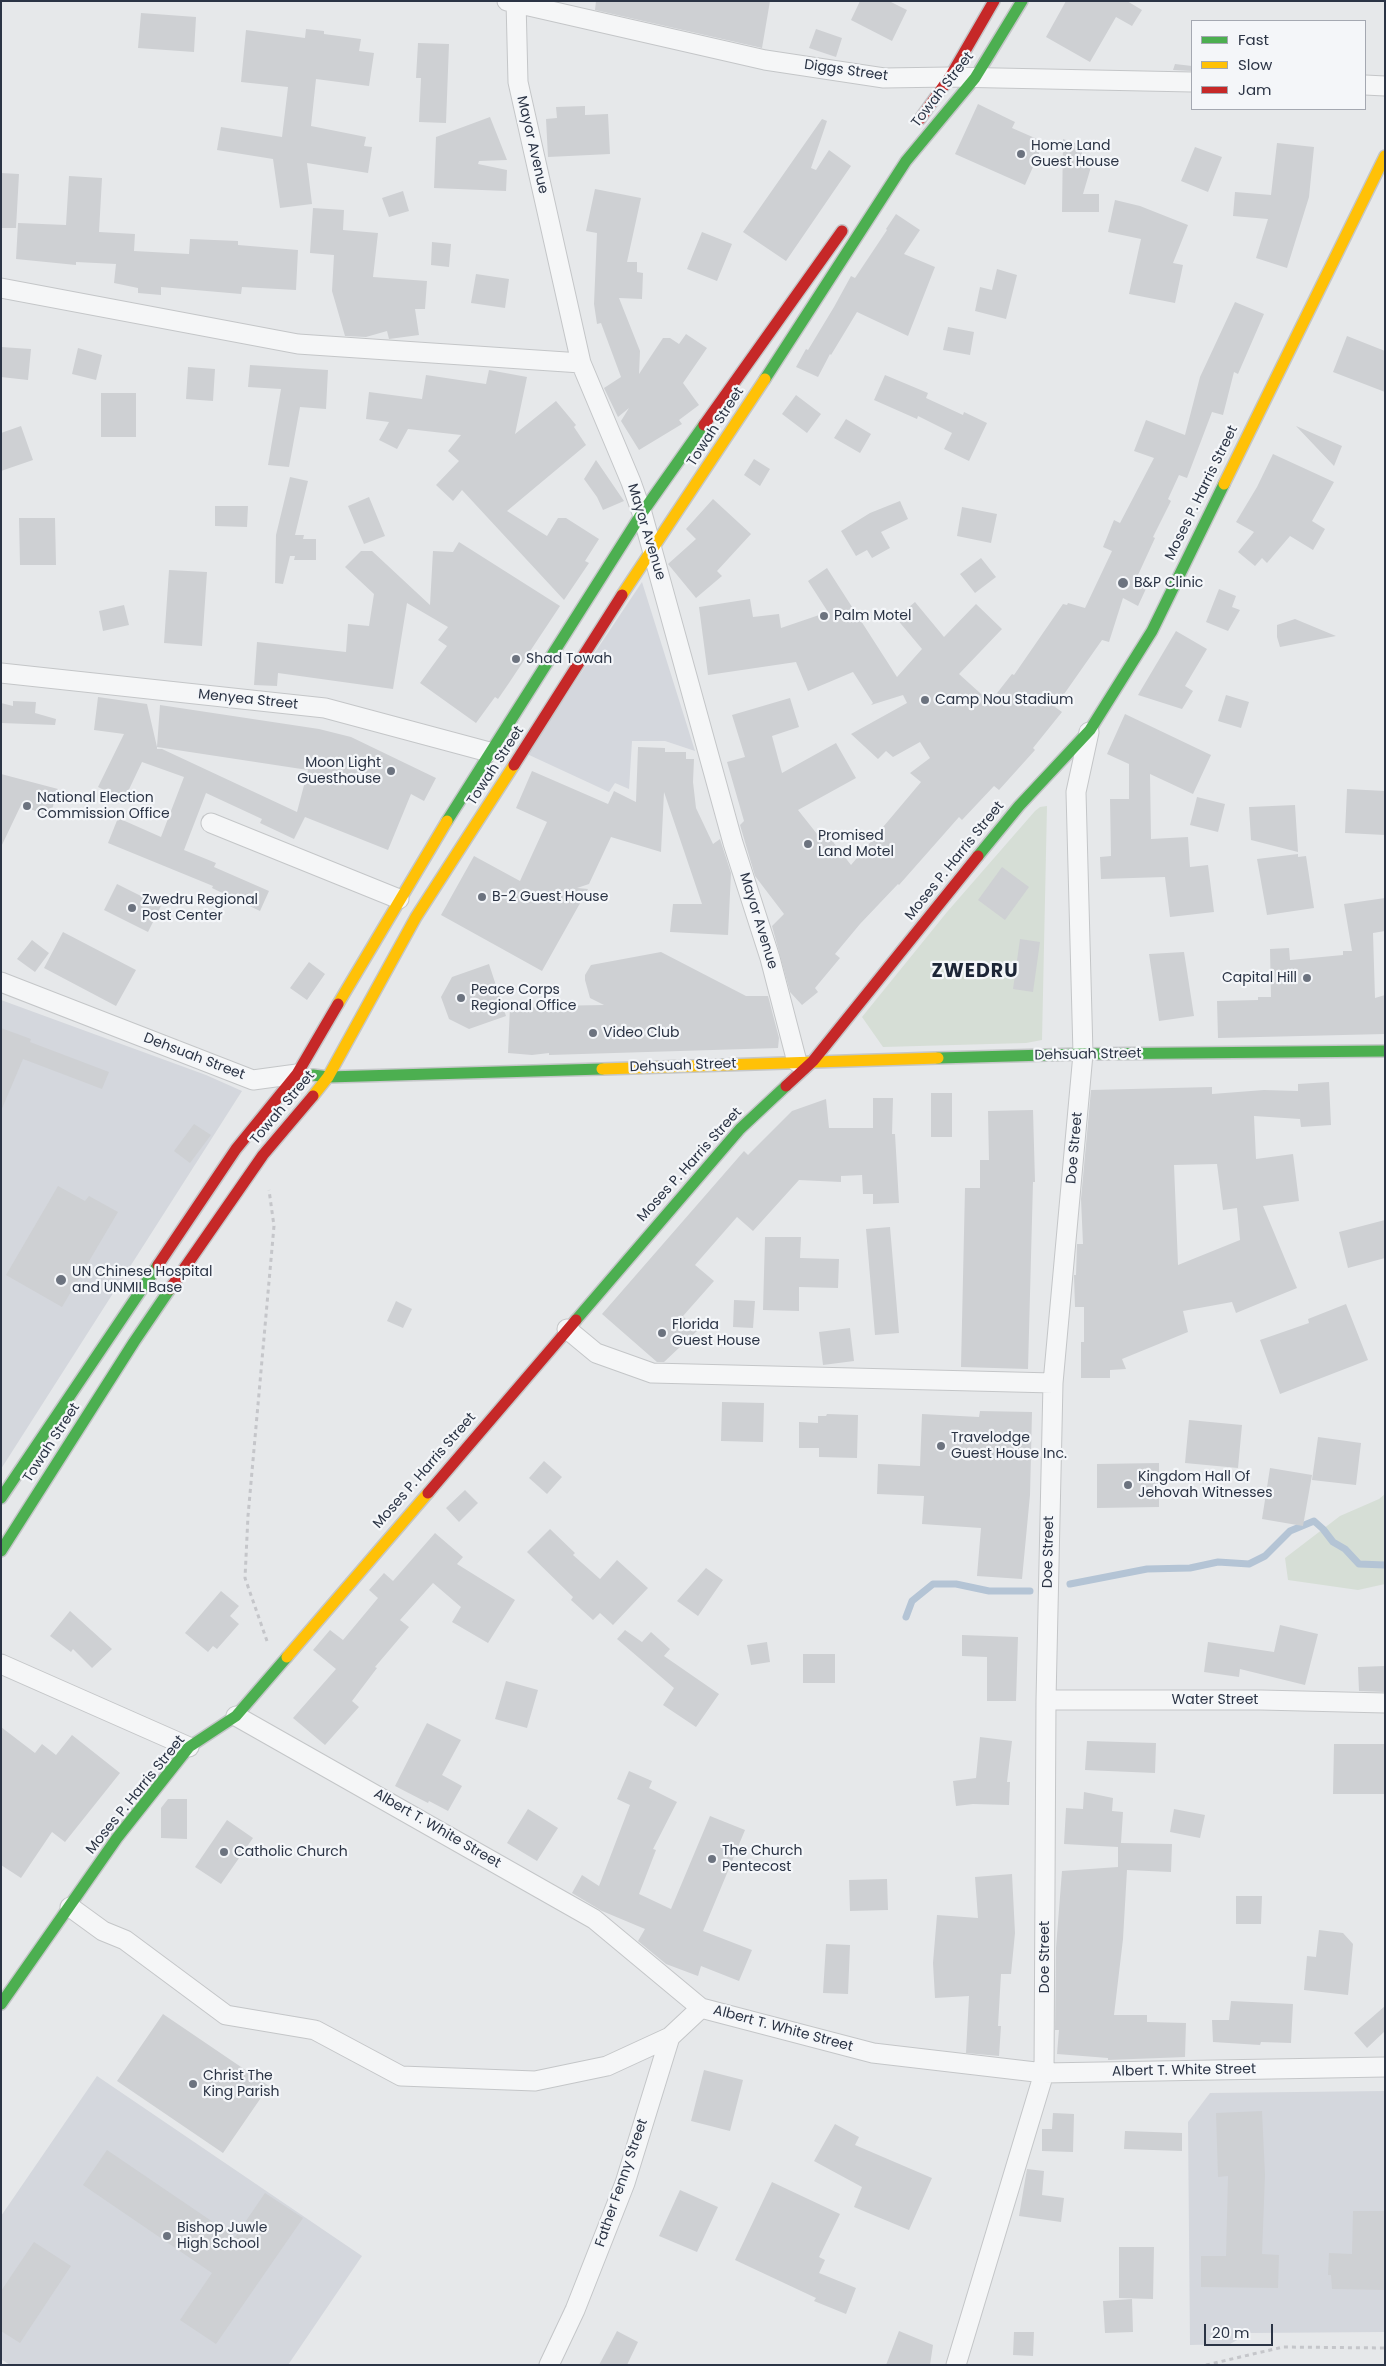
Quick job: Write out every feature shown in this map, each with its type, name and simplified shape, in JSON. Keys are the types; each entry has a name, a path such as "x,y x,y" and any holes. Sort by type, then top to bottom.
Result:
{"main road":[{"name":"Towah Street","path":"916,126 950,77 994,1"},
{"name":"Towah Street","path":"1,1551 134,1342 263,1155 328,1077 416,917 906,161 974,78 1022,1"},
{"name":"Moses P. Harris Street","path":"1,2004 117,1838 189,1747 236,1716 740,1129 805,1062 1018,806 1090,730 1152,632 1385,156"},
{"name":"Towah Street","path":"1,1498 236,1149 297,1074 399,899 489,752 642,513 847,222"},
{"name":"Dehsuah Street","path":"297,1074 328,1077 1083,1054 1385,1051"}],"street":[{"name":"Diggs Street","path":"513,2 764,60 884,78 950,77 1191,82"},
{"name":"Mayor Avenue","path":"513,2 518,82 581,363 642,513 733,844 805,1062"},
{"path":"1366,85 1385,86"},
{"path":"1,288 298,344 581,363"},
{"name":"Menyea Street","path":"1,673 325,708 489,752"},
{"name":"Doe Street","path":"956,2365 1044,2073 1046,1700 1052,1383 1083,1054 1076,792 1090,730"},
{"path":"210,823 399,899"},
{"name":"Dehsuah Street","path":"1,982 253,1080 297,1074"},
{"path":"567,1329 596,1353 652,1373 1052,1383"},
{"path":"1,1664 189,1747"},
{"name":"Water Street","path":"1046,1700 1261,1700 1385,1704"},
{"name":"Albert T. White Street","path":"236,1716 594,1919 701,2008 873,2054 1044,2073 1385,2067"},
{"path":"70,1907 103,1931 125,1940 226,2015 315,2030 401,2076 535,2081 606,2066 670,2037"},
{"name":"Father Fenny Street","path":"549,2365 575,2310 625,2182 670,2037 701,2008"}],"path":[{"path":"263,1155 274,1226 248,1516 245,1578 255,1611 278,1665"},
{"path":"1206,2365 1282,2347 1385,2348"}],"shaded area":[{"path":"642,582 695,751 665,741 632,741 629,789 615,783 609,792 527,754"},
{"path":"1047,806 1042,1040 1026,1043 883,1047 862,1017 947,912 1035,811 1040,807"},
{"name":"UN Chinese Hospital and UNMIL Base","path":"1,1000 206,1075 242,1091 1,1469"},
{"path":"1385,1494 1385,1584 1358,1590 1288,1580 1285,1558 1340,1516 1379,1499"},
{"name":"Bishop Juwle High School","path":"97,2076 362,2256 288,2365 10,2365 1,2359 1,2216"},
{"path":"1385,2091 1385,2332 1250,2333 1230,2344 1190,2345 1188,2122 1210,2093"}],"building":[{"path":"596,1 770,1 762,48 595,10"},
{"path":"860,1 889,1 907,10 892,41 851,20"},
{"path":"1066,1 1127,1 1142,10 1132,26 1116,17 1090,62 1046,37"},
{"path":"141,13 196,17 194,52 138,48"},
{"path":"306,29 324,31 324,34 361,39 359,51 374,53 369,86 316,79 311,126 366,137 364,146 372,147 368,173 307,163 312,204 280,208 273,159 217,150 221,127 282,137 288,87 241,82 246,30 305,38"},
{"path":"816,29 842,38 836,57 809,48"},
{"path":"418,43 449,44 446,123 419,122 421,78 416,78"},
{"path":"1175,64 1191,66 1191,71 1173,70"},
{"path":"978,104 1015,122 1012,128 1044,142 1025,185 955,154"},
{"path":"585,106 585,115 608,114 610,154 548,157 546,119 557,118 556,107"},
{"path":"490,117 507,160 479,161 478,164 507,170 506,191 434,188 436,137"},
{"path":"822,119 827,121 811,168 816,170 829,150 851,166 786,261 743,232"},
{"path":"1063,139 1084,146 1081,156 1093,160 1083,194 1099,194 1099,212 1062,212"},
{"path":"1277,143 1314,147 1309,197 1287,268 1256,258 1268,219 1233,216 1235,192 1271,195"},
{"path":"1195,147 1222,157 1208,192 1181,181"},
{"path":"1,173 19,174 16,228 1,228"},
{"path":"69,176 102,178 99,232 135,234 134,251 189,254 190,239 238,241 238,245 298,250 296,290 242,287 241,294 161,287 161,295 138,293 138,288 114,283 116,264 76,262 76,265 16,259 18,223 66,225"},
{"path":"595,189 641,198 627,262 637,262 637,272 643,273 642,299 619,298 640,351 639,374 663,338 670,338 679,344 686,334 707,348 683,383 699,405 679,420 682,424 639,450 621,421 629,408 618,417 604,388 621,377 601,323 597,324 594,304 597,233 586,231"},
{"path":"403,191 409,211 389,217 382,198"},
{"path":"1115,200 1140,206 1188,225 1173,263 1183,265 1175,303 1129,294 1141,239 1108,232"},
{"path":"313,208 344,210 343,230 378,233 373,277 427,281 425,309 415,309 419,335 389,339 387,331 366,337 345,336 332,291 334,255 310,253"},
{"path":"896,214 920,230 904,254 935,267 908,336 857,312 830,354 818,377 796,367 851,276 855,278"},
{"path":"702,232 732,244 717,281 687,269"},
{"path":"432,242 451,244 449,267 431,265"},
{"path":"997,269 1017,275 1006,319 975,311 980,287 992,290"},
{"path":"476,274 509,279 505,308 471,303"},
{"path":"1235,302 1264,314 1238,374 1234,372 1223,415 1212,412 1187,478 1179,475 1168,499 1171,501 1153,537 1155,538 1138,575 1150,580 1138,606 1123,598 1109,642 1102,640 1055,707 1062,712 1033,748 1035,750 999,790 994,786 962,820 959,817 899,885 860,924 835,954 840,958 815,988 818,992 802,1005 790,992 772,926 784,914 755,876 740,825 744,821 727,762 745,757 732,715 790,698 799,727 772,736 782,773 836,743 856,778 798,810 821,839 827,834 851,865 921,782 910,773 930,758 920,742 893,757 886,751 878,759 851,734 907,703 903,695 871,705 873,703 853,672 808,691 796,662 708,675 699,607 750,599 753,617 779,614 781,628 828,612 808,581 827,568 897,677 922,649 896,618 915,602 944,637 976,604 1002,629 959,674 990,702 1012,674 1014,675 1063,604 1067,605 1068,603 1085,608 1112,551 1103,547 1114,520 1120,523 1154,458 1134,451 1146,420 1185,435 1200,377"},
{"path":"948,327 974,332 970,355 943,350"},
{"path":"1347,336 1385,351 1385,392 1333,372"},
{"path":"1,347 31,349 28,380 1,377"},
{"path":"78,348 102,355 96,380 72,374"},
{"path":"250,365 328,370 326,409 300,407 289,467 268,465 281,389 248,387"},
{"path":"188,367 215,369 213,401 186,399"},
{"path":"489,370 527,377 515,434 556,401 576,425 574,427 586,445 507,511 547,536 558,518 566,518 599,539 585,561 589,563 564,600 462,490 453,501 436,485 459,461 448,451 461,435 408,429 397,449 379,440 389,422 366,419 369,392 422,399 426,375 486,384"},
{"path":"885,375 928,393 926,398 963,415 964,412 987,423 969,461 944,449 952,433 918,416 917,419 874,400"},
{"path":"101,393 136,393 136,437 101,437"},
{"path":"796,395 821,414 807,433 782,414"},
{"path":"846,419 871,434 860,453 834,438"},
{"path":"21,426 33,460 1,471 1,433"},
{"path":"1296,426 1342,446 1334,466"},
{"path":"1273,454 1334,482 1312,521 1325,529 1313,550 1290,536 1267,563 1262,558 1255,566 1238,552 1254,532 1236,522 1257,487"},
{"path":"754,459 770,469 760,486 744,475"},
{"path":"596,460 624,501 603,510 597,497 584,479"},
{"path":"290,477 308,481 295,535 304,535 303,539 316,539 316,560 294,560 295,556 290,556 283,584 275,583 276,535"},
{"path":"369,497 385,536 364,544 348,506"},
{"path":"713,499 751,534 717,571 722,576 696,598 668,564 696,539 686,529"},
{"path":"900,501 908,519 881,532 890,548 872,558 867,550 856,556 841,531 870,513"},
{"path":"215,506 248,506 247,527 215,526"},
{"path":"962,507 997,514 991,543 957,536"},
{"path":"19,518 55,518 56,565 20,565"},
{"path":"459,542 560,606 498,699 495,697 476,723 420,683 447,646 438,640 448,627 407,603 393,689 278,673 277,686 254,685 257,642 346,652 348,624 369,626 374,594 345,567 361,551 372,551 430,605 433,551 453,552"},
{"path":"981,558 996,577 975,593 960,574"},
{"path":"169,570 207,572 202,646 164,643"},
{"path":"1219,589 1236,596 1232,607 1240,610 1228,631 1206,622"},
{"path":"124,605 129,625 103,631 99,611"},
{"path":"1295,619 1336,636 1280,647 1277,637 1277,625"},
{"path":"1176,631 1207,649 1185,686 1193,691 1182,709 1138,695"},
{"path":"1226,695 1249,702 1241,728 1218,721"},
{"path":"98,697 147,704 157,747 160,705 319,729 351,737 436,778 424,801 411,794 388,850 305,817 294,839 260,823 262,819 206,793 184,850 216,863 214,867 269,891 260,911 212,888 213,886 108,843 118,818 161,837 184,777 142,762 124,800 98,787 124,734 94,730","holes":["157,747 308,770 297,812 162,749 157,749"]},
{"path":"13,701 36,702 35,713 56,719 55,725 1,723 1,703 13,706"},
{"path":"1125,714 1211,755 1193,794 1150,774 1151,839 1188,837 1190,867 1208,865 1214,912 1170,917 1165,877 1101,879 1100,857 1111,856 1110,799 1129,799 1129,764 1107,754"},
{"path":"638,747 665,748 665,752 686,752 686,759 694,759 693,782 696,808 713,844 720,839 731,873 728,935 670,932 673,904 702,904 664,792 661,852 611,837 589,884 577,888 588,889 542,971 441,915 474,856 520,881 547,822 516,808 532,771 608,804 614,791 636,802"},
{"name":"National Election Commission Office","path":"1,774 58,789 50,817 21,805 1,847"},
{"path":"1347,789 1385,791 1385,835 1345,833"},
{"path":"1197,797 1225,804 1218,832 1190,825"},
{"path":"1295,805 1298,852 1251,840 1249,807"},
{"path":"1298,854 1298,857 1306,856 1314,908 1267,915 1257,859"},
{"path":"1002,867 1029,887 1005,920 978,900"},
{"name":"Zwedru Regional Post Center","path":"117,884 161,906 148,932 104,910"},
{"path":"1385,898 1385,931 1373,933 1375,998 1385,995 1385,1034 1218,1038 1217,1001 1258,1000 1258,997 1271,997 1270,949 1289,948 1290,960 1343,955 1343,951 1352,951 1344,904"},
{"path":"63,932 136,970 116,1006 44,968"},
{"path":"1020,939 1040,942 1033,992 1013,989"},
{"path":"32,940 49,953 35,972 17,959"},
{"path":"661,952 746,996 768,996 779,1038 778,1048 549,1055 549,1053 532,1055 508,1053 510,1006 548,1008 548,1006 604,1005 590,998 585,975 591,965"},
{"path":"1184,952 1194,1016 1159,1021 1149,954"},
{"path":"309,962 325,974 307,1000 290,988"},
{"path":"489,964 506,1016 469,1029 449,1019 441,997 452,977"},
{"path":"1,1028 31,1039 30,1042 109,1072 102,1089 23,1059 1,1111"},
{"path":"1329,1082 1331,1125 1301,1127 1300,1119 1254,1116 1256,1159 1293,1154 1299,1201 1263,1206 1297,1288 1236,1313 1232,1302 1183,1311 1188,1332 1122,1359 1126,1369 1110,1370 1110,1378 1081,1378 1081,1342 1084,1342 1084,1307 1075,1307 1074,1275 1076,1275 1077,1244 1083,1244 1081,1199 1091,1090 1212,1087 1212,1094 1264,1090 1298,1091 1298,1084","holes":["1217,1164 1223,1210 1237,1208 1240,1240 1178,1265 1174,1165"]},
{"path":"931,1093 952,1093 952,1137 931,1137"},
{"path":"873,1098 893,1098 892,1134 895,1134 899,1203 873,1204 873,1194 863,1194 862,1175 841,1176 841,1182 799,1180 753,1231 737,1217 695,1265 714,1281 683,1316 697,1331 664,1362 657,1362 602,1314 744,1151 748,1155 792,1111 826,1099 829,1128 873,1128"},
{"path":"1033,1110 1035,1182 1033,1182 1028,1369 961,1367 965,1188 980,1188 980,1160 989,1160 988,1111"},
{"path":"194,1124 211,1135 190,1163 174,1151"},
{"path":"58,1186 85,1201 89,1196 118,1212 62,1307 6,1275"},
{"path":"1385,1220 1385,1258 1348,1268 1339,1232"},
{"path":"890,1227 899,1333 875,1335 866,1229"},
{"path":"765,1237 801,1237 800,1258 839,1259 838,1288 799,1287 799,1311 763,1310"},
{"path":"734,1300 755,1301 753,1328 733,1327"},
{"path":"396,1301 412,1309 403,1328 387,1321"},
{"path":"1346,1304 1368,1360 1280,1394 1260,1340 1309,1323 1308,1319"},
{"path":"850,1328 854,1361 823,1365 819,1332"},
{"path":"722,1402 764,1403 763,1442 721,1441"},
{"path":"980,1411 1032,1412 1030,1495 1022,1579 977,1576 981,1528 922,1524 924,1496 877,1494 878,1464 920,1466 922,1414 979,1417"},
{"path":"827,1414 858,1415 857,1458 819,1457 819,1448 799,1448 799,1422 818,1423 818,1416 826,1416"},
{"path":"1189,1420 1242,1425 1238,1468 1185,1463"},
{"path":"1318,1437 1361,1443 1356,1485 1312,1480"},
{"path":"544,1461 562,1477 547,1494 529,1478"},
{"name":"Kingdom Hall Of Jehovah Witnesses","path":"1159,1463 1159,1507 1097,1508 1097,1464"},
{"path":"1270,1468 1312,1475 1303,1526 1262,1519"},
{"path":"465,1490 478,1503 459,1522 446,1508"},
{"path":"550,1529 575,1553 573,1555 600,1579 617,1560 648,1588 613,1625 600,1613 593,1620 571,1600 573,1597 527,1552"},
{"path":"435,1533 463,1557 457,1564 515,1600 488,1643 452,1622 461,1607 433,1583 400,1620 409,1627 375,1667 377,1668 352,1701 359,1707 325,1745 293,1718 336,1669 313,1650 330,1630 343,1640 378,1598 369,1590 384,1573 393,1581"},
{"path":"706,1568 723,1580 698,1616 677,1601"},
{"path":"221,1591 239,1606 230,1616 239,1624 217,1649 213,1646 208,1652 185,1633"},
{"path":"70,1611 112,1649 92,1668 73,1649 71,1652 50,1636"},
{"path":"1280,1625 1318,1634 1305,1685 1240,1669 1239,1677 1204,1672 1208,1642 1274,1652"},
{"path":"625,1630 642,1642 651,1632 670,1649 664,1656 719,1694 696,1727 663,1705 674,1688 617,1639"},
{"path":"962,1635 1018,1637 1016,1701 987,1701 987,1657 962,1656"},
{"path":"767,1642 770,1662 751,1665 747,1645"},
{"path":"803,1654 835,1654 835,1683 803,1683"},
{"path":"1385,1666 1385,1692 1359,1691 1358,1667"},
{"path":"506,1681 538,1690 527,1728 495,1719"},
{"path":"427,1723 461,1740 442,1775 462,1786 448,1811 395,1786"},
{"path":"1,1727 35,1753 42,1744 56,1755 72,1735 120,1773 65,1842 52,1832 21,1878 1,1865"},
{"path":"980,1737 1012,1741 1007,1782 1010,1782 1009,1805 973,1804 956,1806 953,1781 976,1778"},
{"path":"1087,1741 1156,1743 1155,1773 1085,1770"},
{"path":"1334,1744 1385,1744 1385,1794 1333,1794"},
{"path":"629,1771 652,1781 649,1788 677,1802 653,1849 656,1850 639,1894 671,1909 710,1816 745,1830 703,1931 752,1950 739,1981 701,1966 698,1976 666,1964 638,1941 645,1929 602,1911 572,1893 582,1875 599,1886 630,1805 617,1799"},
{"path":"1084,1792 1113,1798 1112,1811 1123,1812 1121,1843 1172,1844 1171,1872 1127,1870 1123,1939 1114,2015 1147,2015 1147,2022 1186,2023 1185,2057 1108,2060 1108,2058 1057,2054 1059,2030 1055,2030 1056,1948 1062,1871 1118,1867 1118,1847 1064,1844 1066,1808 1083,1809"},
{"path":"168,1799 187,1799 187,1839 161,1838 161,1808"},
{"path":"528,1809 558,1828 537,1861 507,1843"},
{"path":"1174,1809 1205,1815 1200,1838 1170,1832"},
{"name":"Catholic Church","path":"227,1820 253,1838 221,1884 195,1867"},
{"path":"1012,1874 1015,1933 1011,1974 1001,1974 998,2026 1001,2026 999,2056 966,2053 969,1996 935,1998 933,1963 937,1915 978,1918 975,1877"},
{"path":"887,1879 888,1910 850,1911 849,1880"},
{"path":"1236,1896 1262,1896 1261,1924 1236,1924"},
{"path":"1319,1930 1343,1933 1353,1944 1348,1995 1304,1990 1307,1956 1316,1957"},
{"path":"826,1944 850,1945 848,1994 823,1993"},
{"path":"1231,2001 1293,2004 1291,2043 1261,2042 1260,2045 1213,2042 1212,2020 1229,2020"},
{"path":"1385,2006 1385,2031 1367,2048 1354,2033"},
{"name":"Christ The King Parish","path":"163,2014 269,2086 223,2153 117,2081"},
{"path":"704,2070 743,2080 730,2131 691,2121"},
{"path":"1262,2111 1265,2175 1262,2254 1279,2255 1278,2288 1201,2287 1201,2256 1226,2256 1228,2176 1218,2177 1216,2113"},
{"path":"1053,2113 1074,2114 1073,2152 1042,2151 1042,2129 1052,2129"},
{"path":"835,2124 859,2137 855,2145 932,2178 909,2230 854,2207 862,2187 814,2161"},
{"path":"1125,2131 1182,2133 1182,2151 1124,2149"},
{"path":"107,2150 235,2237 265,2193 303,2218 216,2344 180,2320 212,2273 83,2185"},
{"path":"1027,2169 1044,2171 1042,2195 1064,2198 1061,2222 1019,2216"},
{"path":"772,2182 840,2214 819,2257 825,2260 819,2273 856,2288 846,2314 814,2301 816,2298 735,2260"},
{"path":"680,2190 718,2207 697,2252 659,2236"},
{"path":"1353,2211 1385,2211 1385,2290 1332,2289 1331,2275 1328,2275 1329,2253 1352,2254"},
{"path":"34,2242 71,2266 20,2343 1,2331 1,2291"},
{"path":"1119,2247 1154,2247 1153,2299 1119,2298"},
{"path":"1132,2299 1133,2332 1105,2333 1103,2301"},
{"path":"617,2331 638,2342 627,2365 599,2365"},
{"path":"899,2331 933,2345 930,2365 886,2365"},
{"path":"1014,2332 1034,2332 1033,2356 1013,2355"}],"waterway":[{"path":"1070,1584 1147,1569 1190,1568 1218,1562 1249,1564 1265,1556 1290,1531 1314,1521 1333,1542 1345,1549 1359,1564 1385,1565"},
{"path":"906,1617 912,1601 933,1584 956,1584 989,1591 1030,1591"}],"traffic: fast":[{"path":"765,379 906,161 975,78 1022,1"},
{"path":"447,821 642,513 704,425"},
{"path":"978,856 1019,806 1090,730 1152,631 1224,484"},
{"path":"938,1058 1083,1054 1385,1051"},
{"path":"313,1075 328,1077 602,1069"},
{"path":"576,1320 740,1129 786,1086"},
{"path":"1,1498 158,1265"},
{"path":"1,1551 134,1342 170,1289"},
{"path":"1,2004 117,1838 189,1747 236,1716 287,1657"}],"traffic: slow":[{"path":"1224,484 1385,156"},
{"path":"622,595 765,379"},
{"path":"313,1096 328,1077 416,917 514,765"},
{"path":"338,1004 447,821"},
{"path":"602,1069 938,1058"},
{"path":"287,1657 428,1493"}],"traffic: jam":[{"path":"920,119 950,77 994,1"},
{"path":"704,425 842,231"},
{"path":"514,765 622,595"},
{"path":"786,1086 813,1061 978,856"},
{"path":"158,1265 236,1149 297,1074 338,1004"},
{"path":"170,1289 263,1155 313,1096"},
{"path":"428,1493 576,1320"}],"place":[{"name":"Home Land Guest House","path":"1021,154"},
{"name":"B&P Clinic","path":"1123,583"},
{"name":"Palm Motel","path":"824,616"},
{"name":"Shad Towah","path":"516,659"},
{"name":"Camp Nou Stadium","path":"925,700"},
{"name":"Moon Light Guesthouse","path":"391,771"},
{"name":"National Election Commission Office","path":"27,806"},
{"name":"Promised Land Motel","path":"808,844"},
{"name":"B-2 Guest House","path":"482,897"},
{"name":"Zwedru Regional Post Center","path":"132,908"},
{"name":"Capital Hill","path":"1307,978"},
{"name":"Peace Corps Regional Office","path":"461,998"},
{"name":"Video Club","path":"593,1033"},
{"name":"UN Chinese Hospital and UNMIL Base","path":"61,1280"},
{"name":"Florida Guest House","path":"662,1333"},
{"name":"Travelodge Guest House Inc.","path":"941,1446"},
{"name":"Kingdom Hall Of Jehovah Witnesses","path":"1128,1485"},
{"name":"Catholic Church","path":"224,1852"},
{"name":"The Church Pentecost","path":"712,1859"},
{"name":"Christ The King Parish","path":"193,2084"},
{"name":"Bishop Juwle High School","path":"167,2236"}],"district":[{"name":"ZWEDRU","path":"975,972"}]}
